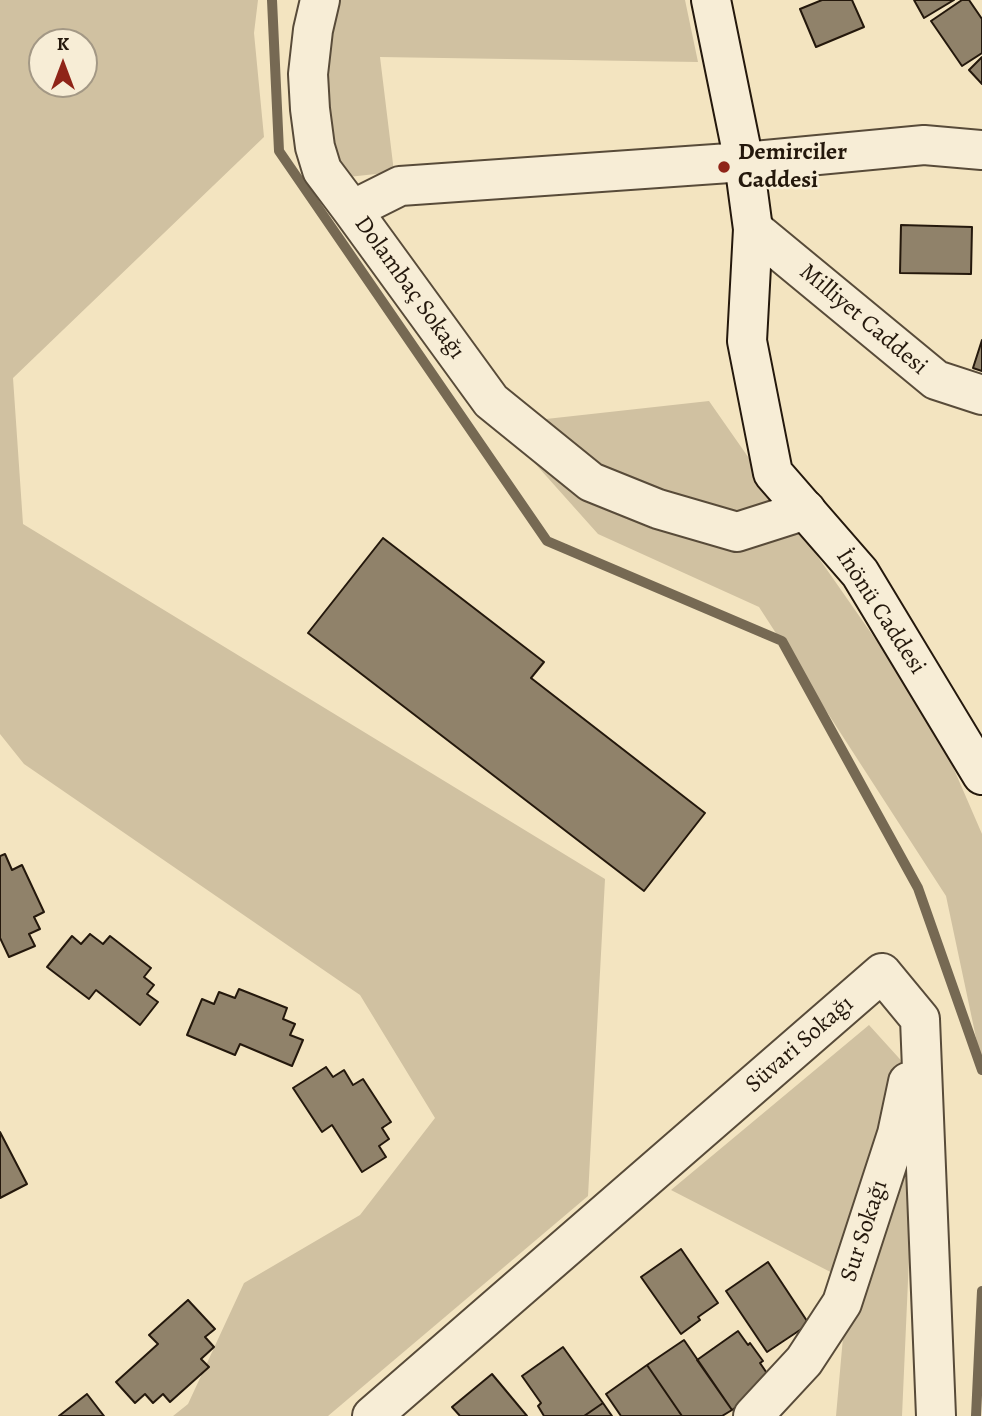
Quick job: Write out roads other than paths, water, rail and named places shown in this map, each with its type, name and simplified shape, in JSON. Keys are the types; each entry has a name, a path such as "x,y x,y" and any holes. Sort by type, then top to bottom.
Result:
{"street":[{"path":"320,0 313,30 308,74 315,147 322,170 352,210"},
{"name":"İnönü Caddesi","path":"711,0 744,162 753,229 747,341 773,472 860,573 982,775"},
{"path":"744,162 924,145 982,150"},
{"name":"Dolambaç Sokağı","path":"744,162 400,186 352,210 491,401 591,482 658,509 737,532 806,510"},
{"name":"Milliyet Caddesi","path":"753,229 936,380 982,395"},
{"name":"Süvari Sokağı","path":"373,1416 882,973 920,1018"},
{"path":"920,1018 936,1416"},
{"name":"Sur Sokağı","path":"753,1416 804,1362 842,1303 897,1134 920,1018"}],"waterway":[{"path":"272,0 279,151 547,541 782,641 918,888 982,1070"},
{"path":"976,1416 982,1291"}],"place":[{"name":"Demirciler Caddesi","path":"724,167"}]}
